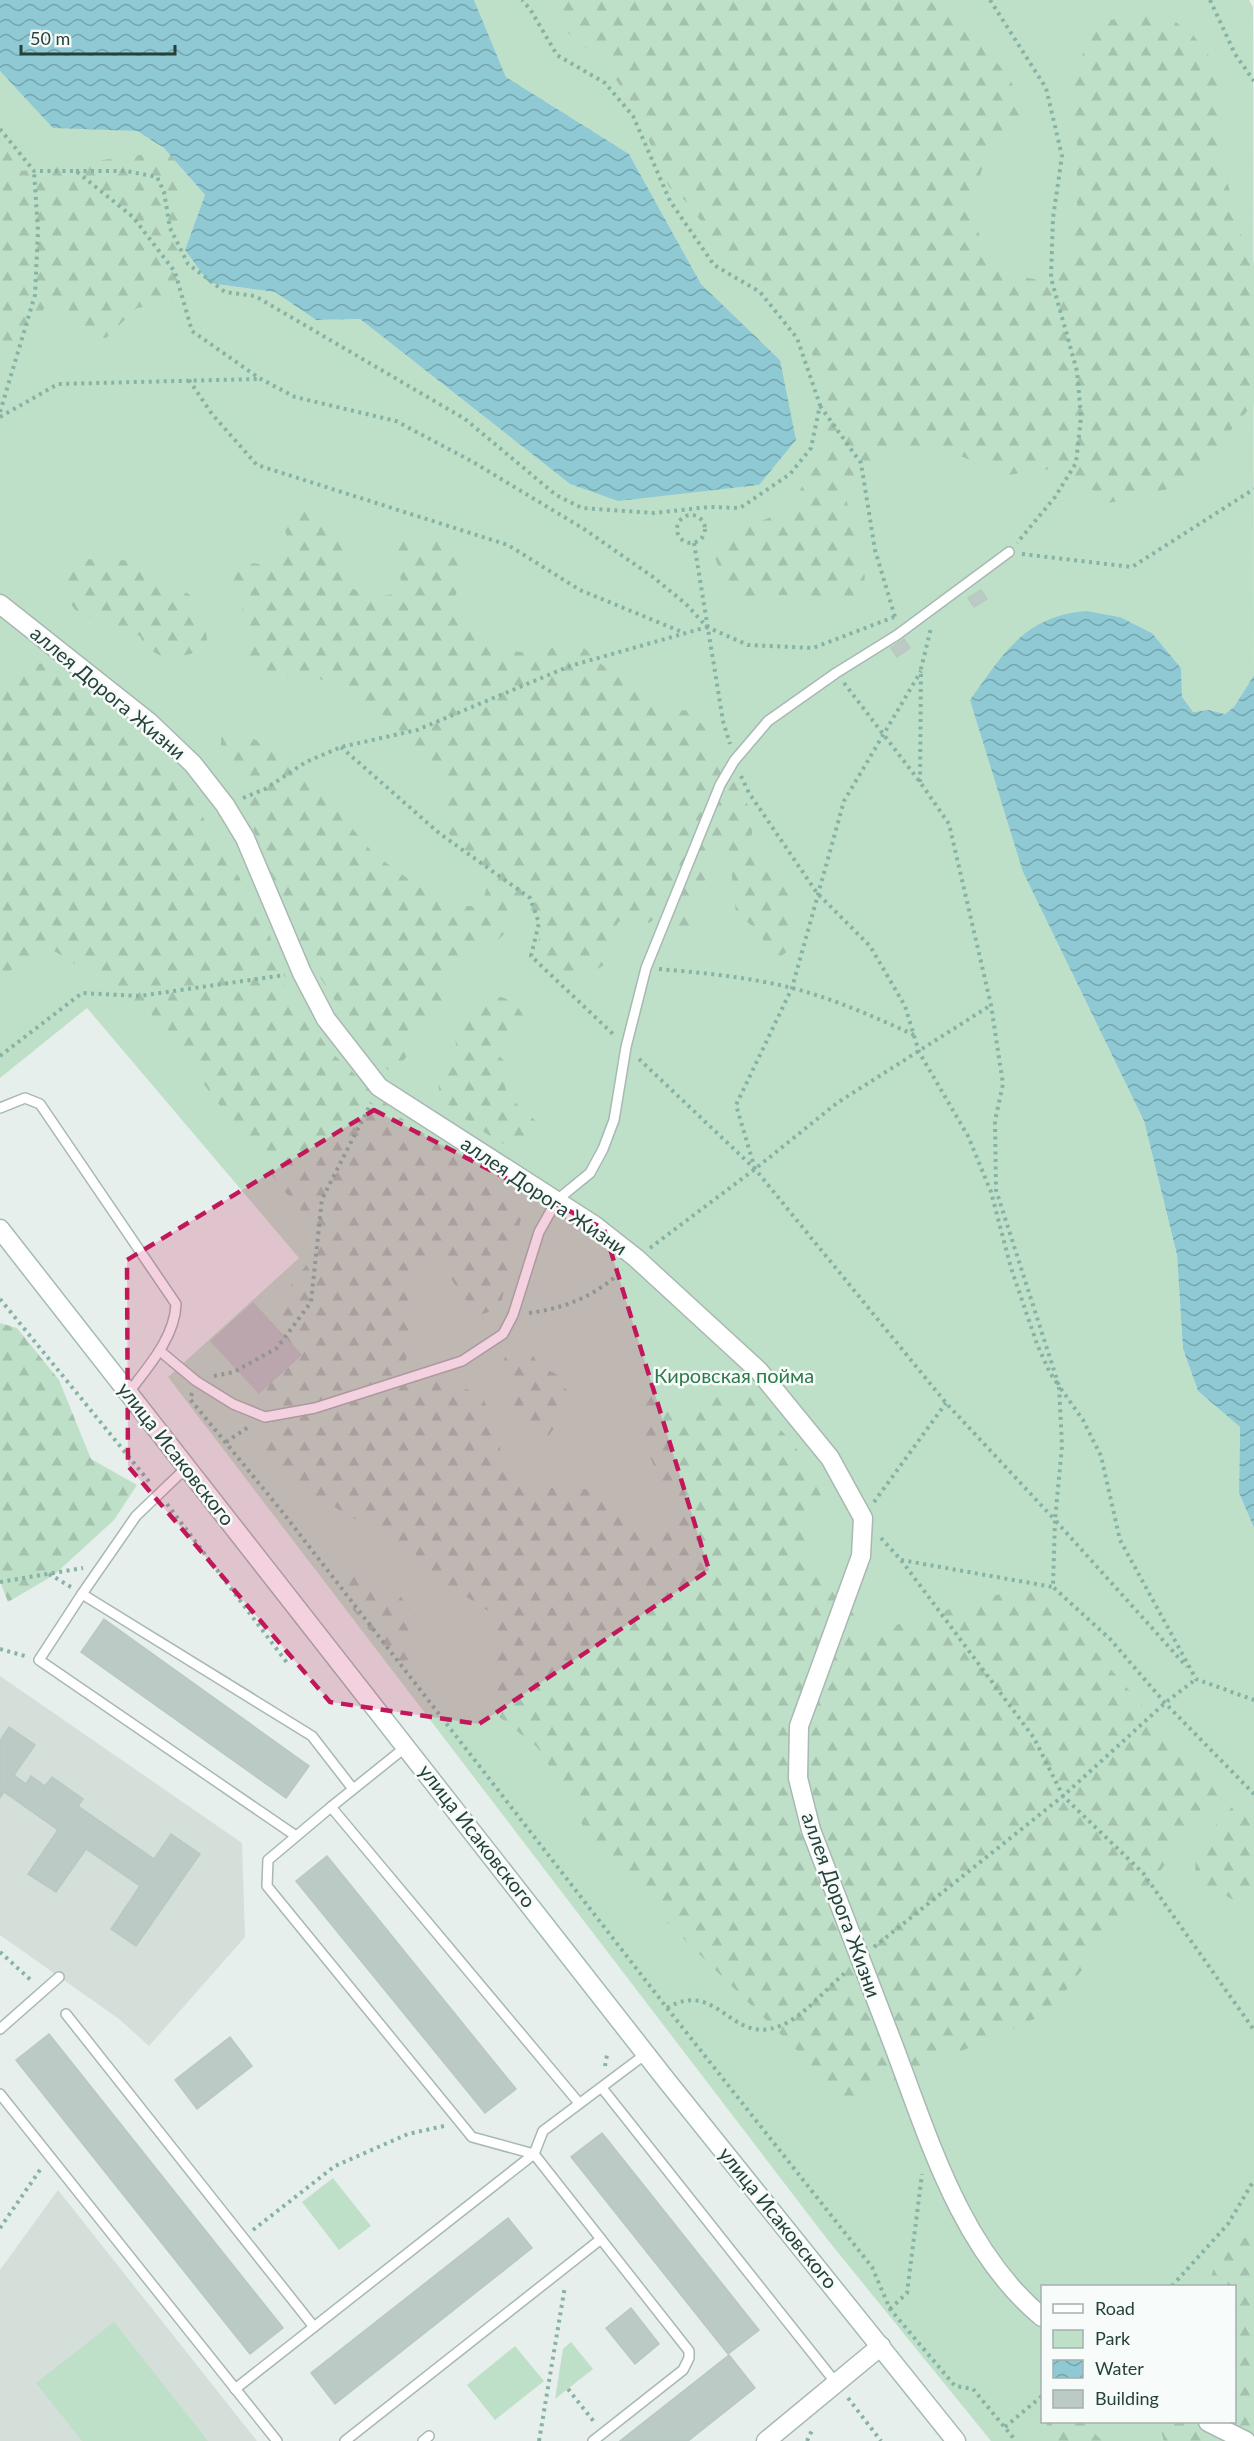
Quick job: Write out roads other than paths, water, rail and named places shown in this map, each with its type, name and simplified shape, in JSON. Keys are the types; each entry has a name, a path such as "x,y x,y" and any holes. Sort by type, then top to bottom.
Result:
{"street":[{"name":"аллея Дорога Жизни","path":"0,604 149,722 193,764 225,805 245,838 302,973 326,1019 379,1088 557,1200 636,1258 759,1371 830,1458 863,1518 861,1556 800,1726 798,1778 811,1830 927,2133 959,2210 1000,2275 1041,2316"},
{"name":"улица Исаковского","path":"0,1229 647,2053 881,2346 952,2440"},
{"path":"766,2441 881,2346"},
{"path":"1212,2423 1246,2441"}],"lane":[{"path":"160,1351 195,1381 233,1404 265,1417 315,1408 462,1361 503,1334 513,1315 539,1232 557,1200 590,1173 603,1149 614,1120 623,1044 646,968 720,785 734,761 768,721 836,673 897,635 1009,552"},
{"path":"0,1108 25,1098 40,1104 176,1304 176,1311 160,1351 129,1392"},
{"path":"186,1468 136,1516 39,1660 296,1836"},
{"path":"82,1594 312,1736 353,1789"},
{"path":"407,1746 267,1860 267,1886 472,2137 534,2154 686,2345 689,2358 683,2370 593,2441"},
{"path":"331,1807 579,2103"},
{"path":"0,2029 59,1977"},
{"path":"66,2014 314,2327"},
{"path":"235,2389 534,2154 543,2131 647,2053"},
{"path":"602,2088 836,2383"},
{"path":"0,2094 277,2441"},
{"path":"345,2441 601,2239"}],"water":[{"path":"0,0 474,0 506,77 629,154 701,284 780,360 796,440 759,485 618,501 570,484 360,319 316,320 275,292 209,283 185,250 205,195 164,148 137,131 53,128 0,71"},
{"path":"1087,611 1120,617 1152,633 1181,668 1182,697 1193,712 1209,710 1225,714 1234,707 1254,675 1254,1528 1239,1493 1240,1427 1198,1391 1183,1349 1177,1255 1144,1121 1023,872 970,700 1005,653 1031,629 1065,614"}],"park label":[{"name":"Кировская пойма","path":"734,1376"}]}
